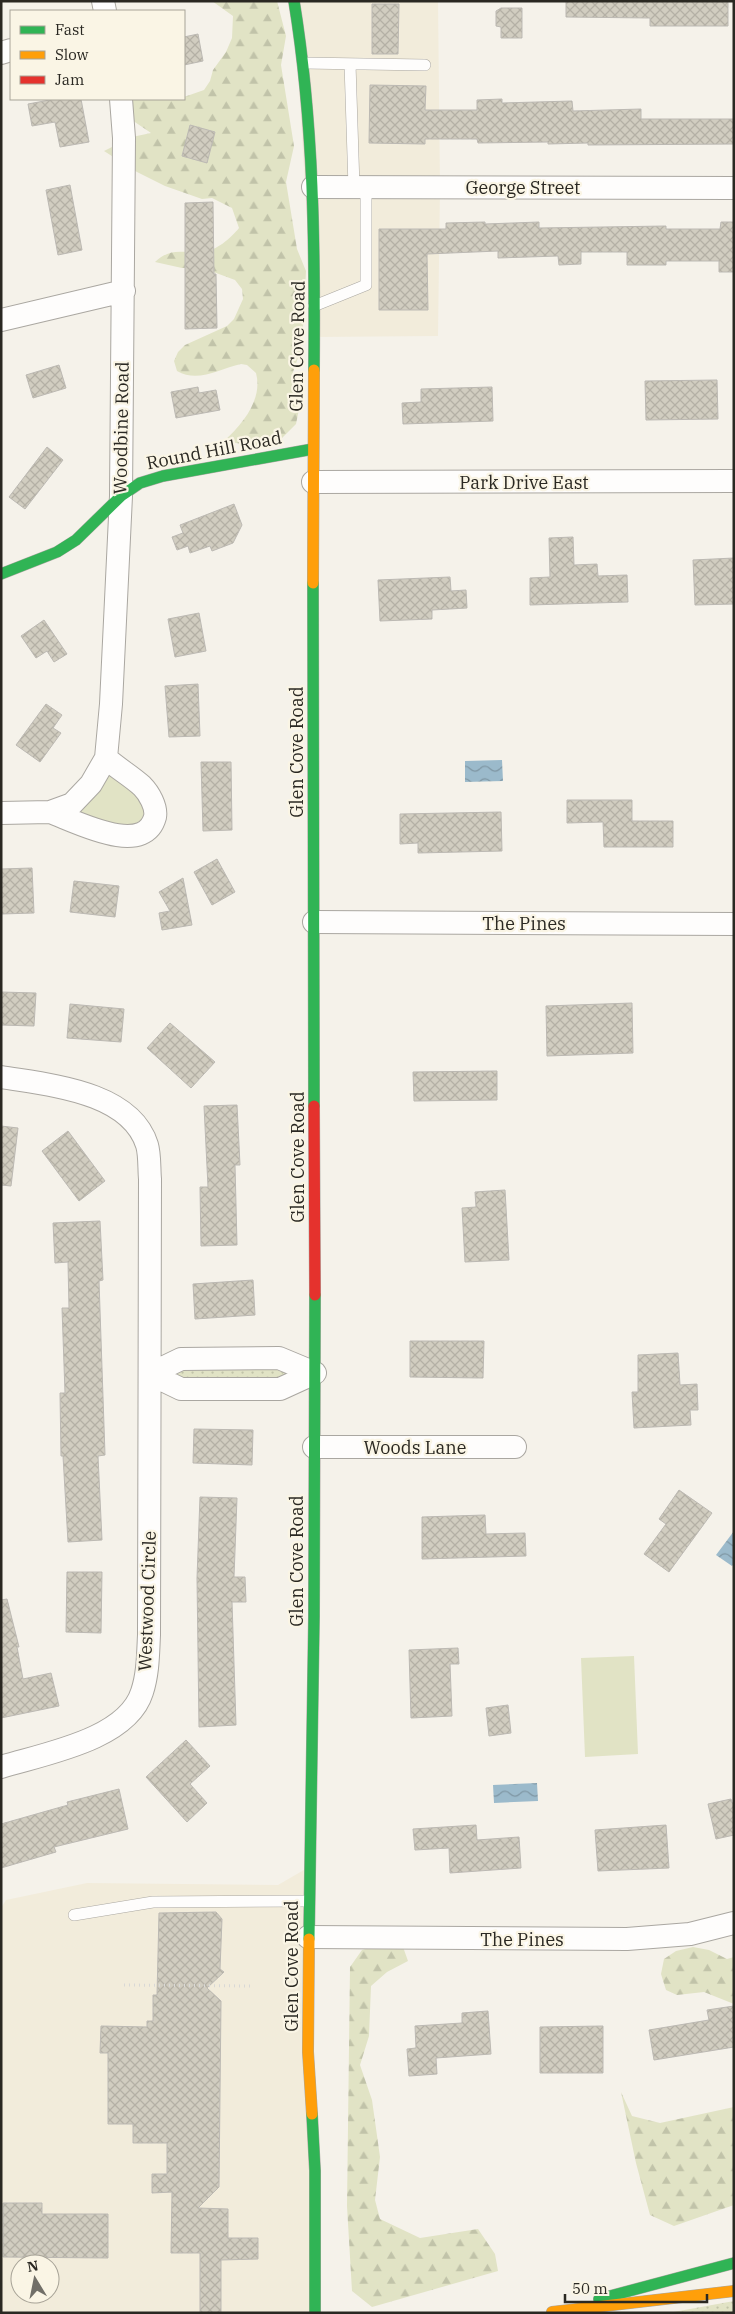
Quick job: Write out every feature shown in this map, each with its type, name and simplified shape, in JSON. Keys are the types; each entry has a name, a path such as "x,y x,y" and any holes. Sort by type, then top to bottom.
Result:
{"main road":[{"name":"Glen Cove Road","path":"294,1 304,63 313,187 315,1373 314,1616 308,1937 308,2052 315,2171 314,2313"},
{"name":"Round Hill Road","path":"1,574 57,552 76,540 121,496 140,483 162,476 313,449"},
{"path":"550,2312 734,2263"},
{"path":"550,2312 734,2291"}],"street":[{"name":"Woodbine Road","path":"1,813 50,812 72,804 81,796 100,770 106,758 111,704 121,496 124,138 120,100"},
{"name":"George Street","path":"313,187 734,188"},
{"path":"1,320 124,291"},
{"name":"Park Drive East","path":"314,482 734,482"},
{"name":"Woodbine Road","path":"50,812 110,835 125,837 142,834 151,827 156,815 154,804 143,787 106,758"},
{"name":"The Pines","path":"314,922 734,924"},
{"name":"Westwood Circle","path":"1,1077 77,1090 110,1104 129,1118 138,1128 147,1145 150,1179 149,1635 148,1670 142,1694 132,1712 90,1740 1,1767"},
{"path":"150,1374 181,1359 279,1358 315,1373"},
{"path":"150,1374 181,1389 280,1388 315,1373"},
{"name":"Woods Lane","path":"314,1447 515,1447"},
{"name":"The Pines","path":"308,1937 627,1939 690,1934 734,1923"}],"lane":[{"path":"304,63 425,65"},
{"path":"314,306 366,285 350,64"},
{"path":"74,1915 153,1902 309,1901"}],"path":[{"path":"124,1985 250,1986"}],"shaded area":[{"path":"294,1 438,1 440,187 438,336 314,337"},
{"path":"309,1867 315,2313 1,2313 1,1908 6,1900 87,1883 278,1885"}],"green space":[{"path":"212,1 277,1 286,36 281,65 294,146 286,182 297,249 306,271 302,346 291,378 299,409 296,424 282,438 260,447 224,441 238,427 250,410 257,392 256,373 247,365 241,364 209,374 193,376 177,371 174,361 178,352 185,345 227,326 234,319 243,299 242,289 235,280 200,267 182,268 155,262 173,252 203,252 223,243 239,228 232,208 212,198 202,199 165,186 137,172 104,151 132,137 151,133 129,118 130,100 185,100 185,97 204,90 210,81 213,70 226,52 232,38 233,16"},
{"path":"106,758 154,804 142,834 63,808"},
{"path":"279,1358 315,1373 280,1389 150,1374"},
{"path":"634,1656 638,1754 585,1757 581,1658"},
{"path":"376,1946 403,1947 408,1961 387,1972 371,1986 369,2036 360,2065 372,2100 380,2157 375,2200 380,2219 420,2238 478,2229 495,2254 498,2271 372,2307 352,2291 347,2206 350,1967 362,1950"},
{"path":"693,1947 709,1950 727,1959 734,1957 734,2004 704,1992 677,1995 666,1990 661,1974 664,1959 676,1951"},
{"path":"621,2092 632,2116 660,2123 734,2107 734,2205 674,2226 650,2215 636,2163"},
{"path":"734,2301 734,2313 668,2313"}],"water":[{"path":"502,760 503,781 465,782 465,761"},
{"path":"734,1531 734,1564 732,1566 716,1555"},
{"path":"537,1783 538,1801 494,1803 493,1785"}],"building":[{"path":"566,1 728,1 728,26 650,26 650,18 566,17"},
{"path":"372,4 399,4 398,54 372,54"},
{"path":"501,8 522,8 522,38 501,38 501,27 496,26 496,11"},
{"path":"198,34 203,61 185,65 185,37"},
{"path":"370,85 426,86 425,110 477,110 477,100 502,99 502,103 572,101 573,111 641,109 641,119 734,119 734,144 588,145 588,143 548,144 548,142 478,143 477,139 425,139 425,144 369,143"},
{"path":"50,100 81,100 89,142 60,147 55,122 32,126 28,104"},
{"path":"190,125 215,132 207,163 182,156"},
{"path":"70,185 82,250 58,255 46,190"},
{"path":"213,202 217,328 185,329 185,203"},
{"path":"485,222 485,224 539,222 539,228 666,226 666,229 720,229 721,222 734,222 734,272 719,272 719,261 666,261 666,265 627,265 627,252 581,252 581,264 559,265 558,256 498,258 498,251 427,254 428,310 379,310 379,229 446,229 446,223"},
{"path":"59,365 66,388 33,398 26,375"},
{"path":"717,380 718,419 646,420 645,381"},
{"path":"198,387 199,393 216,390 220,410 176,418 171,392"},
{"path":"492,387 493,421 403,424 402,403 421,402 421,389"},
{"path":"47,447 63,460 25,509 9,497"},
{"path":"234,504 242,525 233,543 212,551 210,546 190,553 188,546 177,550 172,537 183,533 180,525"},
{"path":"573,537 574,565 597,564 598,576 627,575 628,602 530,605 530,578 550,577 549,538"},
{"path":"734,558 734,604 695,605 693,560"},
{"path":"450,577 451,591 466,590 467,608 432,610 432,619 380,621 378,580"},
{"path":"199,613 206,651 175,657 168,619"},
{"path":"44,620 67,654 54,662 47,651 36,658 21,636"},
{"path":"198,684 200,736 169,737 165,686"},
{"path":"46,704 62,715 53,728 61,733 40,762 16,745"},
{"path":"201,762 231,762 232,830 203,831"},
{"path":"567,800 632,800 632,821 673,821 673,847 604,847 603,822 567,823"},
{"path":"501,812 502,851 418,853 418,843 400,844 400,814"},
{"path":"217,859 235,892 212,905 194,872"},
{"path":"32,868 34,913 1,914 1,869"},
{"path":"183,878 192,925 162,930 159,913 170,911 159,892"},
{"path":"74,881 119,886 115,917 70,912"},
{"path":"1,992 36,993 34,1026 1,1025"},
{"path":"632,1003 633,1053 547,1056 546,1006"},
{"path":"70,1004 124,1009 121,1042 67,1038"},
{"path":"170,1023 215,1062 191,1088 147,1048"},
{"path":"497,1071 497,1100 414,1101 413,1072"},
{"path":"237,1105 240,1165 235,1165 237,1245 201,1246 200,1187 208,1187 204,1106"},
{"path":"1,1126 18,1128 11,1186 1,1185"},
{"path":"68,1131 105,1181 79,1201 42,1151"},
{"path":"505,1190 509,1260 465,1262 462,1208 476,1207 475,1192"},
{"path":"100,1221 103,1280 99,1281 105,1455 98,1456 102,1540 68,1542 63,1456 61,1456 60,1393 65,1393 62,1308 69,1308 68,1262 55,1263 53,1223"},
{"path":"253,1280 255,1315 195,1319 193,1284"},
{"path":"410,1341 484,1341 483,1378 410,1377"},
{"path":"678,1353 680,1385 697,1384 698,1410 690,1410 691,1425 634,1428 632,1392 638,1392 638,1355"},
{"path":"194,1429 253,1430 252,1465 193,1463"},
{"path":"679,1490 712,1513 669,1572 644,1554 666,1524 659,1519"},
{"path":"200,1497 237,1498 234,1577 245,1577 246,1602 232,1602 236,1725 199,1727 197,1578"},
{"path":"485,1515 486,1534 525,1533 526,1556 422,1559 422,1517"},
{"path":"67,1572 102,1572 101,1633 66,1632"},
{"path":"7,1599 19,1647 17,1647 23,1679 51,1673 59,1706 1,1718 1,1600"},
{"path":"458,1648 459,1664 450,1664 452,1716 411,1718 409,1650"},
{"path":"508,1705 511,1733 489,1736 486,1708"},
{"path":"186,1740 210,1766 190,1784 207,1803 187,1822 146,1777"},
{"path":"119,1789 128,1829 54,1847 56,1852 1,1868 1,1824 68,1805 67,1802"},
{"path":"731,1799 732,1803 734,1803 734,1835 716,1839 708,1804"},
{"path":"476,1825 477,1840 519,1837 521,1868 450,1873 449,1848 415,1850 413,1829"},
{"path":"666,1825 669,1868 598,1871 595,1830"},
{"path":"216,1912 222,1919 220,1969 224,1972 207,1988 221,2001 219,2187 198,2208 228,2209 228,2238 258,2238 258,2259 221,2260 221,2313 200,2313 200,2253 171,2253 172,2192 152,2193 152,2174 167,2174 167,2143 133,2143 133,2124 108,2124 108,2053 100,2053 101,2026 147,2027 147,2021 153,2021 153,1995 157,1995 159,1913"},
{"path":"734,2006 734,2047 654,2060 649,2030 709,2020 707,2010"},
{"path":"488,2011 491,2054 436,2058 437,2074 409,2076 407,2049 416,2048 415,2026 462,2023 462,2013"},
{"path":"603,2026 603,2073 540,2073 540,2027"},
{"path":"3,2203 42,2203 42,2214 108,2214 108,2258 60,2258 60,2254 10,2254 10,2257 3,2257"}],"traffic: fast":[{"path":"294,1 306,93 312,185 314,370"},
{"path":"1,574 57,552 76,540 121,496 140,483 163,476 313,449"},
{"path":"313,583 314,1106"},
{"path":"309,1939 314,1616 315,1295"},
{"path":"312,2114 315,2171 315,2313"},
{"path":"599,2299 734,2263"}],"traffic: slow":[{"path":"313,583 314,370"},
{"path":"309,1939 308,2052 312,2114"},
{"path":"552,2312 734,2291"}],"traffic: jam":[{"path":"314,1106 315,1295"}]}
